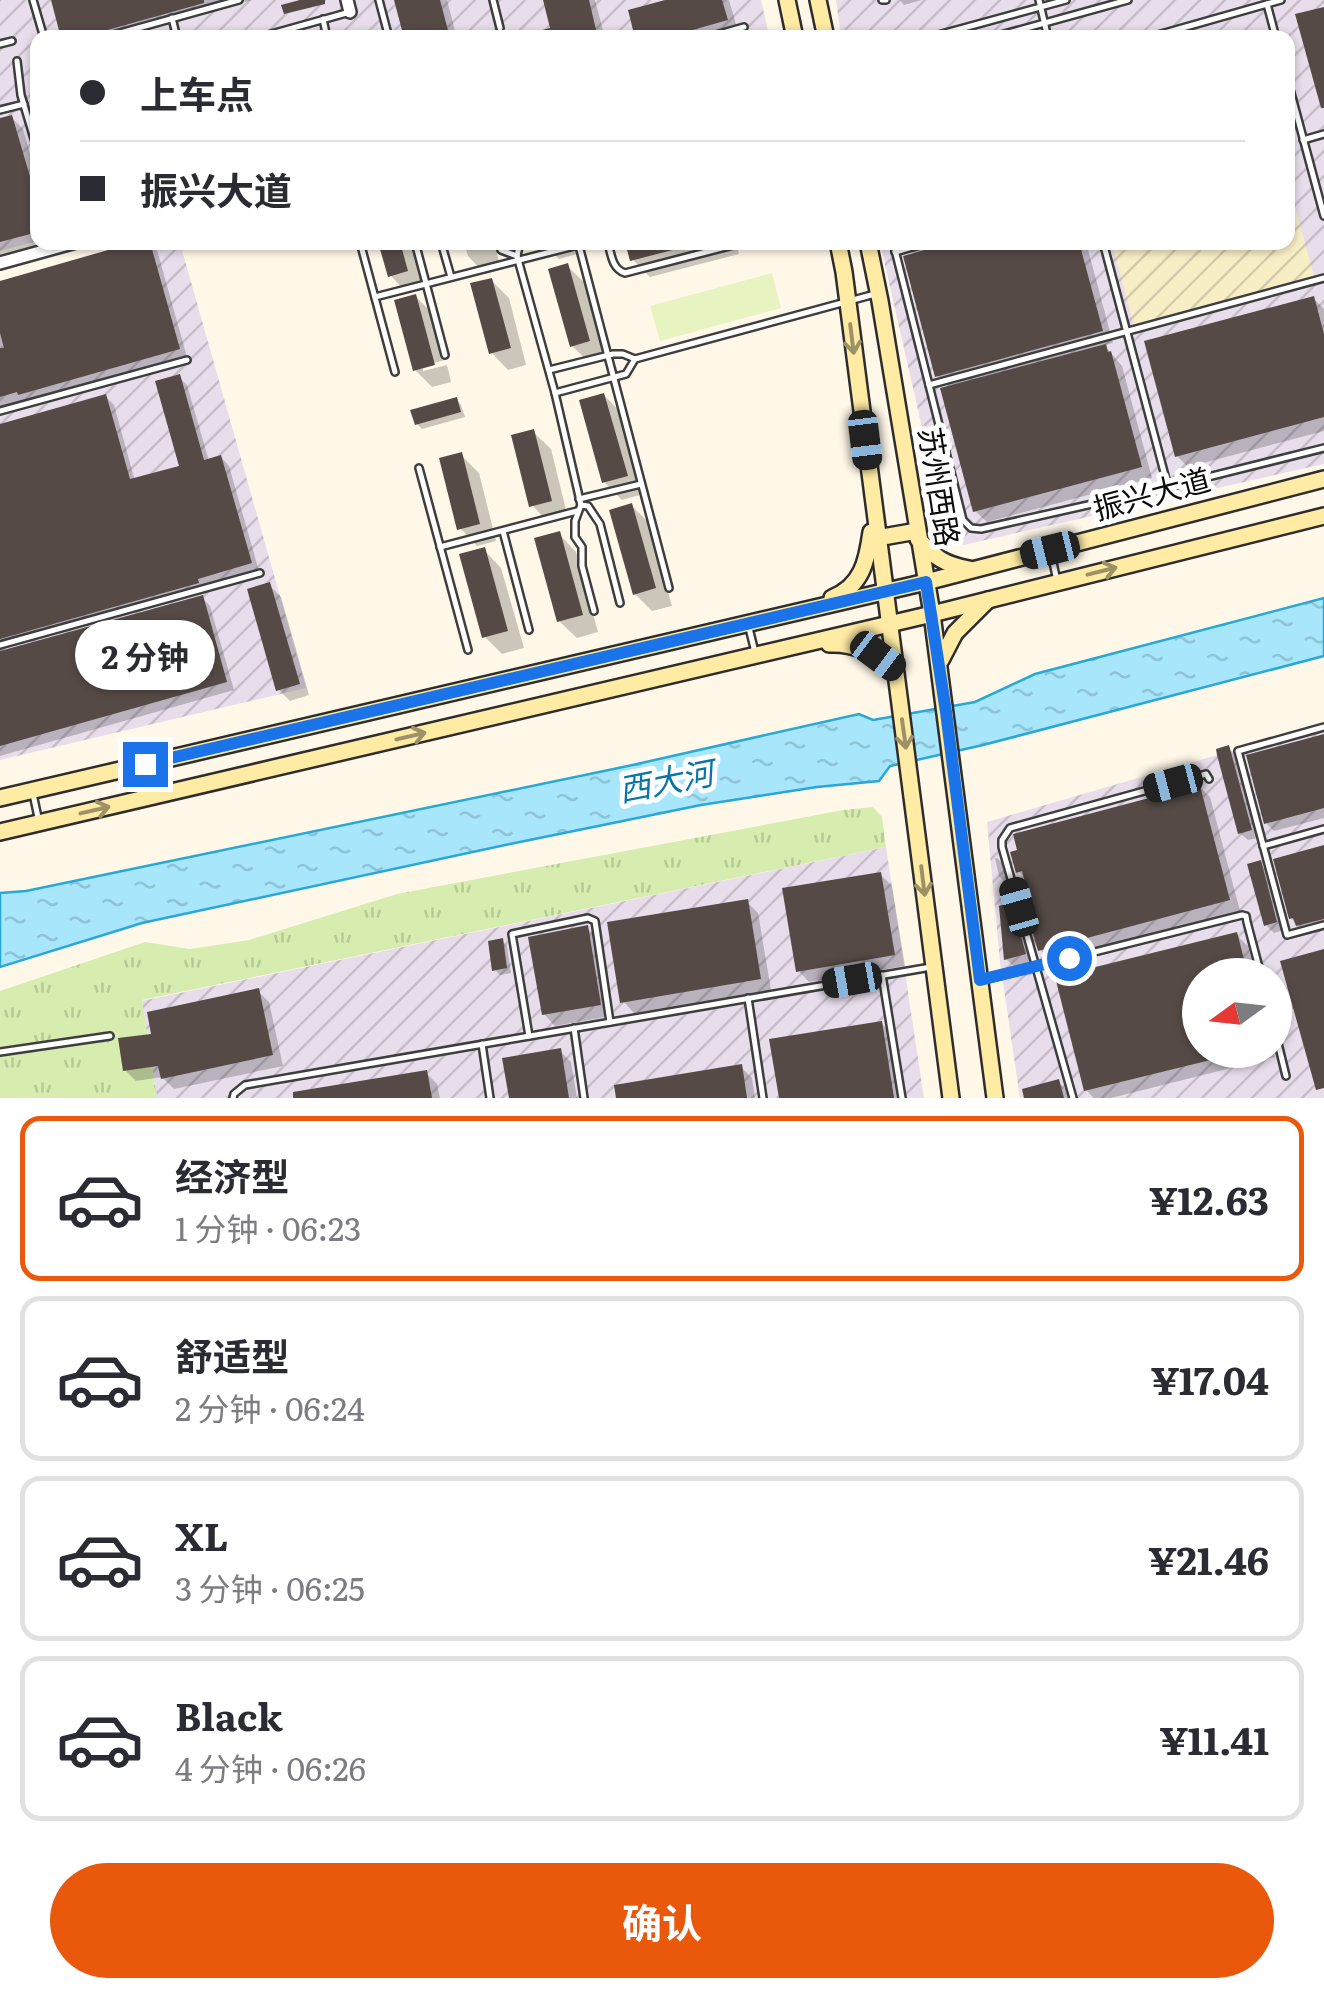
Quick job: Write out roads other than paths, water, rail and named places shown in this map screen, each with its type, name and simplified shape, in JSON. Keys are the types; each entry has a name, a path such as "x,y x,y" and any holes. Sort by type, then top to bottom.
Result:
{"main road":[{"path":"787,0 793,30"},
{"path":"818,0 824,30"},
{"path":"839,250 951,1098"},
{"name":"苏州西路","path":"870,250 932,614 995,1098"},
{"name":"振兴大道","path":"0,798 926,582 1324,479"},
{"path":"804,610 843,594 860,576 867,560 874,508"},
{"name":"振兴大道","path":"0,832 932,614 1324,516"},
{"path":"877,538 918,535 937,559 973,570"},
{"path":"940,671 946,646 955,633 990,599"},
{"path":"795,645 844,644 878,656 896,676"}],"street":[{"path":"0,263 47,250"}],"lane":[{"path":"33,0 42,30"},
{"path":"130,30 239,0"},
{"path":"379,0 388,30"},
{"path":"493,0 500,28"},
{"path":"954,30 1066,0"},
{"path":"1019,30 1128,0"},
{"path":"1175,30 1281,0"},
{"path":"1040,4 1046,30"},
{"path":"1267,4 1274,30"},
{"path":"286,30 323,20 349,6"},
{"path":"172,18 174,30"},
{"path":"323,20 325,30"},
{"path":"733,30 744,27"},
{"path":"0,44 12,41"},
{"path":"17,61 30,125"},
{"path":"0,110 24,104"},
{"path":"1295,109 1324,216"},
{"path":"1303,140 1324,134"},
{"path":"362,250 395,372"},
{"path":"417,250 445,356"},
{"path":"444,250 451,277"},
{"path":"501,250 518,258"},
{"path":"519,250 579,505 575,537 582,547 582,566 594,611"},
{"path":"375,297 552,250"},
{"path":"580,250 669,588"},
{"path":"610,250 614,265 625,273 714,250"},
{"path":"902,250 895,252 963,520 971,528 1168,487 1324,448"},
{"path":"1105,250 1168,487"},
{"path":"929,385 1324,278"},
{"path":"549,370 607,355 622,354 635,359 878,294"},
{"path":"555,394 626,374 635,359"},
{"path":"0,411 187,360"},
{"path":"419,468 468,650"},
{"path":"440,547 503,531 641,484"},
{"path":"579,505 588,506 600,524 620,602"},
{"path":"503,531 529,630"},
{"path":"1050,550 1057,582"},
{"path":"0,645 260,573"},
{"path":"748,623 756,654"},
{"path":"1324,727 1238,751 1287,935 1324,925"},
{"path":"1073,1098 1002,847 1006,832 1206,774 1209,779"},
{"path":"32,791 39,823"},
{"path":"1263,846 1324,829"},
{"path":"980,980 1242,915 1246,916 1257,958"},
{"path":"529,1036 512,934 588,918 594,921 610,1022"},
{"path":"233,1098 245,1085 934,966"},
{"path":"882,975 902,1098"},
{"path":"748,998 763,1098"},
{"path":"574,1028 584,1098"},
{"path":"0,1052 110,1036"},
{"path":"482,1044 490,1098"},
{"path":"1284,1068 1286,1076"}],"water":[{"name":"西大河","path":"1324,598 1324,656 890,766 879,781 701,805 510,844 142,923 0,967 0,893 26,891 628,766 859,714 873,720 975,702 1035,674"}]}
